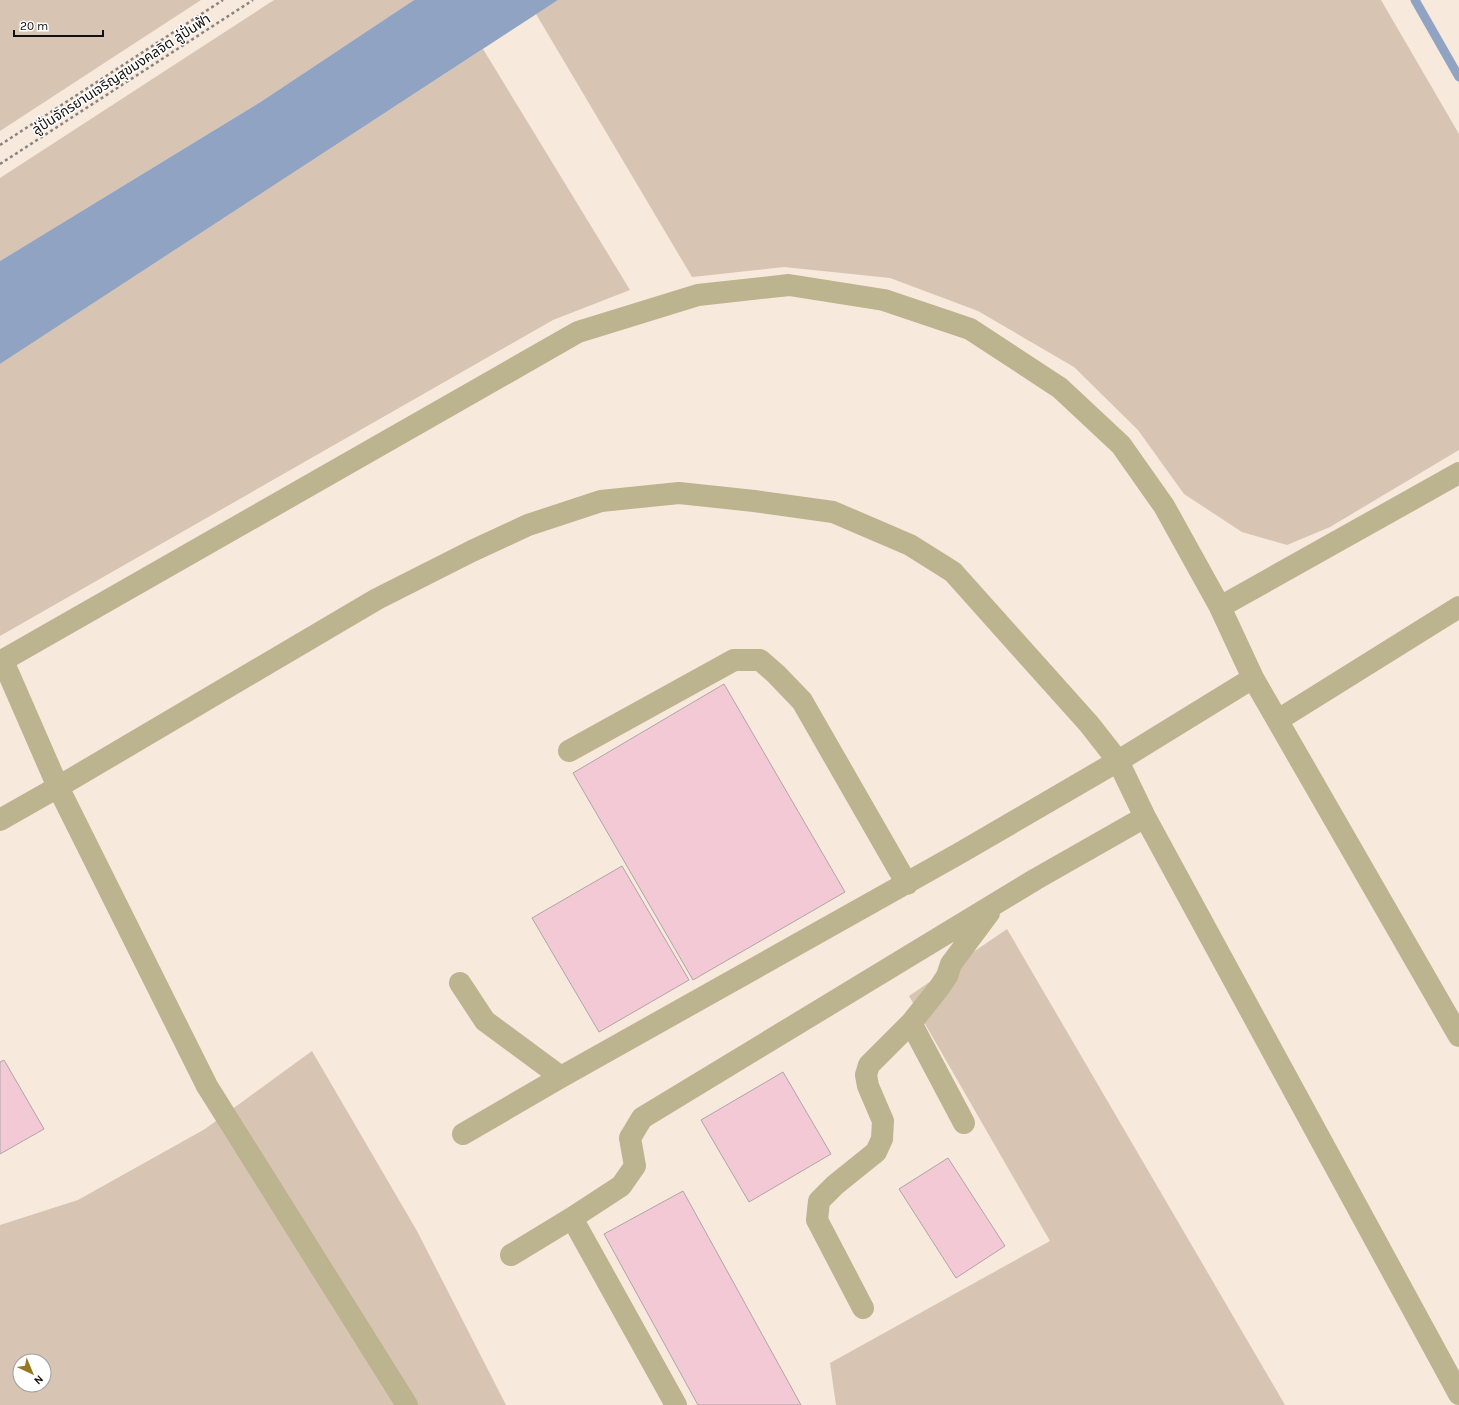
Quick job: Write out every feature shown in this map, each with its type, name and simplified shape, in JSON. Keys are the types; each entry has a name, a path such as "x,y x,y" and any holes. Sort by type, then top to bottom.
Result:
{"lane":[{"path":"407,1405 207,1086 58,787 1,661 578,332 698,295 789,285 884,300 970,329 1060,388 1121,445 1164,506 1220,606 1253,678 1459,1036"},
{"path":"1220,606 1459,473"},
{"path":"0,820 377,599 472,551 528,525 601,501 679,494 833,512 910,545 953,572 1089,724 1118,761 1145,816 1459,1394"},
{"path":"1278,720 1459,607"},
{"path":"569,751 734,660 760,660 802,701 907,884"},
{"path":"463,1134 561,1077 960,854 1005,826 1118,761 1253,678"},
{"path":"511,1255 621,1186 635,1166 630,1138 642,1118 1036,879 1145,816"},
{"path":"863,1308 817,1220 820,1201 835,1185 876,1152 882,1139 883,1120 868,1086 866,1075 869,1065 911,1023 939,988 947,976 951,964 996,904"},
{"path":"460,984 485,1020 561,1077"},
{"path":"911,1023 964,1123"},
{"path":"572,1218 676,1405"}],"path":[{"path":"0,144 223,0"},
{"name":"ลู่ปั่นจักรยานเจริญสุขมงคลจิต ลู่ปั่นฟ้า","path":"0,164 253,0"}],"shaded area":[{"path":"0,0 1459,0 1459,1405 0,1405"},
{"path":"0,0 201,0 0,131"},
{"path":"274,0 414,0 262,101 0,261 0,178"},
{"path":"558,0 1381,0 1459,134 1459,450 1330,527 1287,545 1242,532 1184,494 1138,430 1074,367 978,311 890,278 784,267 692,277 536,14"},
{"path":"483,49 630,290 553,320 0,636 0,364"},
{"path":"1007,929 1285,1405 836,1405 830,1363 1050,1241 909,996"},
{"path":"312,1051 417,1231 506,1405 0,1405 0,1225 78,1200 205,1129"}],"water":[{"path":"414,0 558,0 0,364 0,261 262,101"}],"building":[{"path":"724,684 845,892 693,980 573,773"},
{"path":"622,866 689,980 599,1032 532,918"},
{"path":"4,1060 44,1129 0,1154 0,1062"},
{"path":"783,1072 831,1154 749,1202 701,1120"},
{"path":"948,1158 1005,1246 956,1278 899,1189"},
{"path":"683,1191 801,1405 698,1405 604,1234"}],"waterway":[{"path":"1415,0 1459,77"}]}
